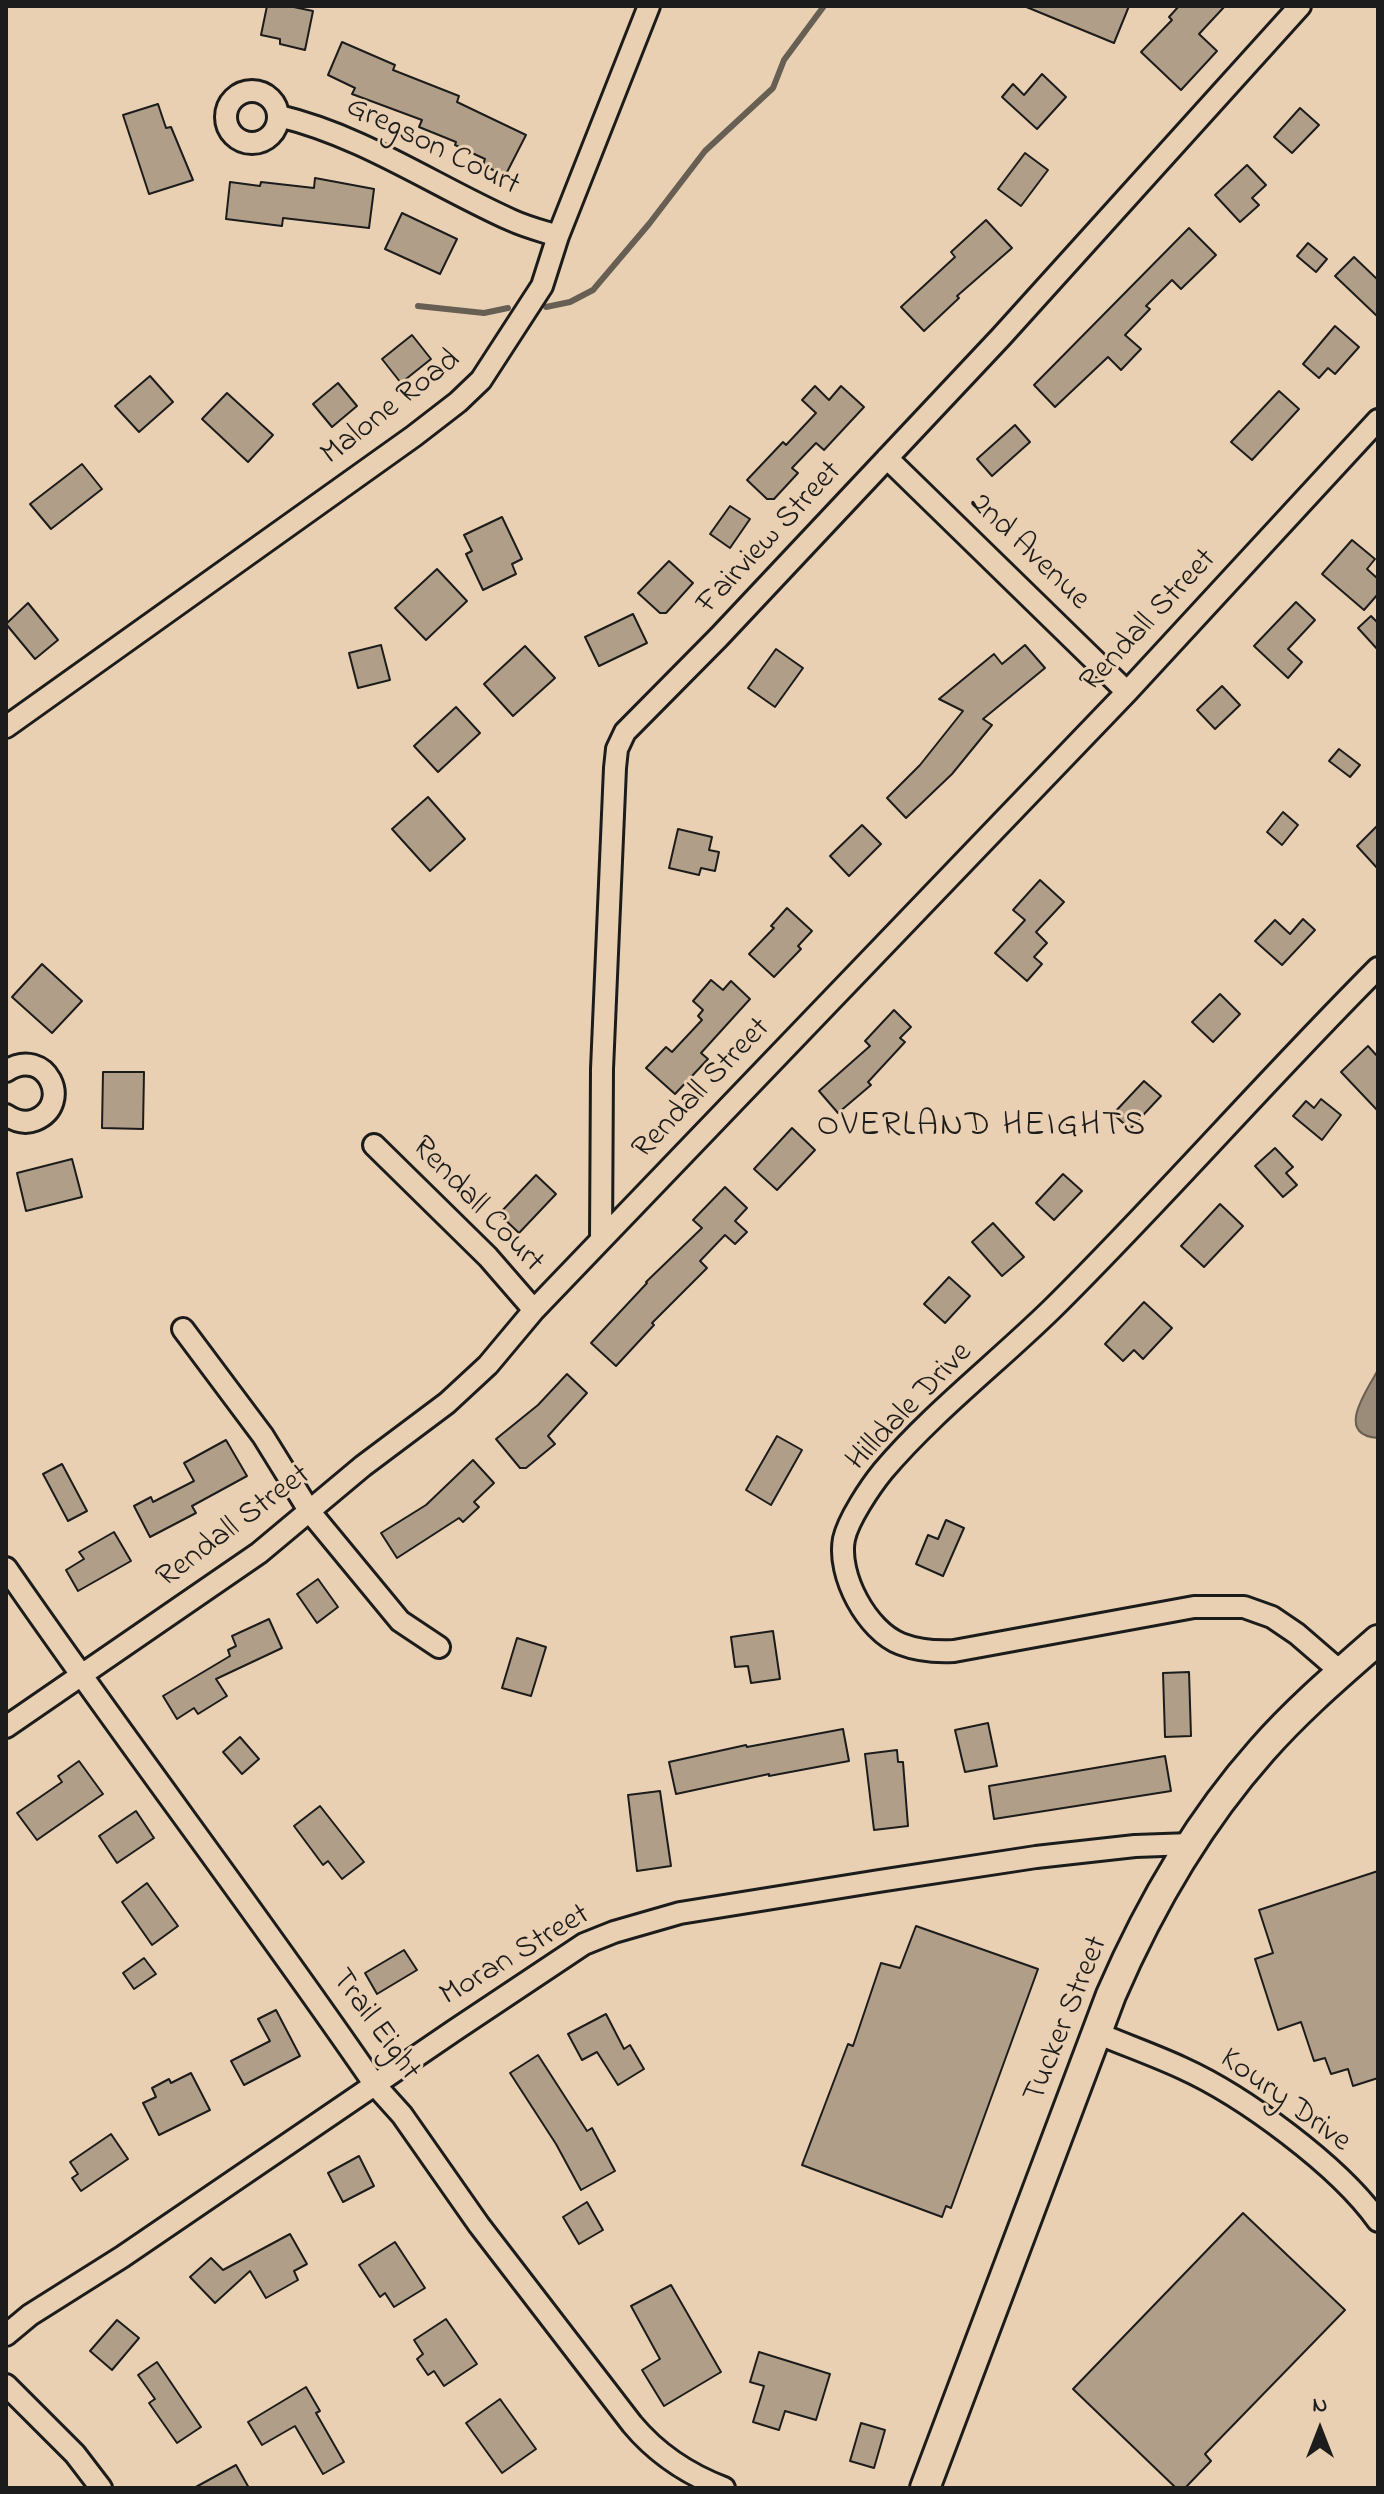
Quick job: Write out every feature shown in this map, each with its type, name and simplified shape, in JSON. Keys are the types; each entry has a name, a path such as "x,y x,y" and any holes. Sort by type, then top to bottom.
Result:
{"street":[{"name":"Malone Road","path":"11,715 167,614 458,402 494,363 542,286 558,236 649,6"},
{"name":"Fairview Street","path":"601,1240 602,1069 617,749 625,732 719,637 1012,326 1300,6"},
{"name":"Gregson Court","path":"279,116 310,123 347,138 514,222 558,236"},
{"name":"Rendall Street","path":"6,1727 259,1553 363,1466 447,1403 488,1365 534,1310 1127,692 1378,420"},
{"name":"2nd Avenue","path":"887,458 1127,692"},
{"name":"Hilldale Drive","path":"1341,1672 1272,1617 1244,1607 1194,1607 954,1651 930,1652 909,1647 899,1644 878,1629 855,1598 844,1566 844,1538 858,1507 882,1472 1052,1309 1378,968"},
{"path":"6,1071 23,1063 41,1068 53,1084 54,1094 49,1109 36,1119 20,1122 6,1115"},
{"name":"Rendall Court","path":"374,1145 488,1257 534,1310"},
{"path":"183,1329 263,1436 310,1512 400,1621 439,1647"},
{"name":"Trail Eight","path":"6,1568 375,2085 402,2115 479,2225 649,2445 692,2476 724,2488"},
{"name":"Tucker Street","path":"925,2488 1097,2033 1133,1946 1191,1844 1261,1751 1305,1704 1378,1640"},
{"name":"Moran Street","path":"6,2335 30,2315 122,2257 584,1944 638,1923 743,1903 1036,1857 1135,1846 1191,1844"},
{"name":"Koury Drive","path":"1097,2033 1183,2068 1232,2095 1298,2143 1339,2179 1378,2221"},
{"path":"6,2385 75,2454 101,2488"}],"shaded area":[{"path":"1378,1370 1378,1438 1365,1435 1358,1429 1356,1421 1361,1401"}],"building":[{"path":"267,6 313,11 305,50 261,35"},
{"path":"1024,6 1129,6 1114,43"},
{"path":"1179,6 1225,6 1199,34 1217,51 1181,90 1141,52 1172,20 1169,17"},
{"path":"342,42 395,65 393,70 459,96 457,102 526,135 505,176 483,165 485,159 455,145 456,142 419,127 422,120 352,94 355,88 328,75"},
{"path":"1042,74 1066,97 1037,129 1002,97 1013,84 1024,95"},
{"path":"158,104 166,128 171,127 193,180 149,194 123,115"},
{"path":"1300,108 1319,125 1292,153 1274,137"},
{"path":"1025,153 1048,170 1021,206 998,189"},
{"path":"1247,165 1266,185 1252,198 1259,205 1240,222 1215,195"},
{"path":"315,178 374,189 369,228 283,218 282,226 226,219 230,182 314,188"},
{"path":"402,213 457,239 440,274 385,249"},
{"path":"986,220 1012,248 957,296 959,298 924,331 901,307 955,257 951,252"},
{"path":"1189,228 1216,255 1181,289 1172,280 1146,306 1150,309 1125,335 1141,349 1121,370 1108,357 1055,407 1034,385"},
{"path":"1308,243 1327,259 1316,272 1297,256"},
{"path":"1354,257 1378,280 1378,317 1335,276"},
{"path":"1335,326 1359,347 1335,374 1328,368 1319,378 1303,364"},
{"path":"412,335 431,359 401,383 382,359"},
{"path":"150,376 173,402 139,432 115,406"},
{"path":"338,383 357,406 332,427 313,404"},
{"path":"815,386 829,400 841,386 864,407 824,450 816,443 792,468 798,473 774,499 767,499 747,480 816,413 802,400"},
{"path":"1279,391 1299,409 1252,460 1231,442"},
{"path":"227,393 273,435 248,462 202,419"},
{"path":"1015,425 1030,442 992,476 977,459"},
{"path":"82,464 102,489 51,529 30,504"},
{"path":"730,506 750,519 730,548 710,534"},
{"path":"502,517 522,559 512,564 516,574 483,590 466,554 472,551 464,535"},
{"path":"1352,540 1375,559 1367,569 1378,579 1378,594 1364,610 1322,574"},
{"path":"669,561 693,583 666,613 660,613 638,593"},
{"path":"437,569 467,601 426,640 395,608"},
{"path":"1296,602 1315,620 1288,649 1302,662 1288,678 1254,646"},
{"path":"28,603 58,640 35,659 6,624"},
{"path":"633,614 647,643 599,666 585,637"},
{"path":"1371,616 1378,623 1378,650 1358,628"},
{"path":"381,645 390,680 358,688 349,653"},
{"path":"1025,645 1045,668 983,719 992,725 952,774 906,818 887,798 920,765 963,711 939,699 994,654 1002,664"},
{"path":"525,646 555,678 513,716 484,684"},
{"path":"776,649 803,668 775,707 748,688"},
{"path":"1222,686 1240,705 1215,729 1197,710"},
{"path":"456,707 480,733 438,772 414,746"},
{"path":"1339,749 1360,765 1350,777 1329,761"},
{"path":"428,797 465,839 430,871 392,829"},
{"path":"1283,812 1298,825 1282,845 1267,832"},
{"path":"862,825 881,844 849,876 830,856"},
{"path":"1378,825 1378,869 1357,846"},
{"path":"678,829 712,837 709,850 719,852 715,871 701,868 699,875 669,868"},
{"path":"1040,880 1064,902 1036,932 1047,943 1034,957 1042,964 1027,981 995,953 1025,920 1013,910"},
{"path":"787,908 812,931 798,946 801,949 774,977 749,954 774,928 771,926"},
{"path":"1303,919 1315,930 1282,965 1255,941 1275,920 1290,934"},
{"path":"42,964 82,1001 52,1033 12,997"},
{"path":"711,980 723,990 731,981 750,999 701,1053 708,1059 675,1094 646,1068 666,1047 672,1052 702,1020 698,1016 703,1010 693,1001"},
{"path":"1220,994 1240,1014 1213,1042 1192,1022"},
{"path":"894,1010 911,1027 900,1038 905,1042 868,1082 871,1085 838,1113 819,1091 870,1046 865,1041"},
{"path":"1368,1046 1378,1057 1378,1111 1341,1072"},
{"path":"103,1072 144,1072 143,1129 102,1128"},
{"path":"1144,1081 1161,1096 1130,1129 1113,1114"},
{"path":"1321,1099 1341,1115 1322,1140 1293,1116 1306,1101 1314,1108"},
{"path":"792,1128 815,1150 777,1190 754,1169"},
{"path":"1275,1148 1293,1167 1286,1173 1297,1185 1283,1197 1255,1166"},
{"path":"72,1159 82,1197 26,1211 17,1173"},
{"path":"1063,1174 1082,1191 1054,1220 1036,1203"},
{"path":"536,1175 556,1194 519,1233 499,1214"},
{"path":"725,1187 747,1208 735,1221 747,1232 735,1244 725,1235 700,1261 707,1268 652,1323 654,1325 616,1366 591,1343 646,1282 702,1228 693,1220"},
{"path":"1220,1204 1243,1226 1204,1267 1181,1246"},
{"path":"993,1223 1024,1257 1002,1276 972,1242"},
{"path":"949,1277 970,1296 945,1323 924,1304"},
{"path":"1144,1302 1172,1328 1143,1359 1134,1350 1123,1361 1105,1344"},
{"path":"567,1374 587,1393 548,1436 555,1444 526,1468 520,1468 496,1439 538,1405"},
{"path":"777,1436 802,1450 771,1505 746,1490"},
{"path":"226,1440 247,1476 192,1506 196,1513 150,1537 134,1506 151,1497 153,1502 194,1481 184,1463"},
{"path":"473,1460 494,1483 474,1502 479,1507 463,1522 459,1518 397,1558 381,1533 426,1505"},
{"path":"62,1464 87,1511 68,1521 43,1474"},
{"path":"946,1520 964,1528 943,1576 916,1564 928,1535 938,1539"},
{"path":"114,1532 131,1561 78,1591 66,1570 84,1559 79,1552"},
{"path":"318,1579 338,1607 317,1623 297,1594"},
{"path":"269,1619 282,1648 216,1679 227,1696 198,1714 194,1708 177,1719 163,1696 230,1656 228,1650 236,1646 232,1636"},
{"path":"773,1631 780,1679 751,1683 748,1666 735,1667 731,1637"},
{"path":"517,1638 546,1647 531,1696 502,1688"},
{"path":"1189,1672 1191,1736 1165,1737 1163,1673"},
{"path":"988,1723 997,1766 965,1772 955,1730"},
{"path":"843,1729 849,1761 676,1794 669,1762"},
{"path":"240,1737 259,1759 242,1774 223,1752"},
{"path":"897,1750 898,1762 903,1762 908,1826 874,1830 865,1754"},
{"path":"1165,1756 1171,1791 994,1819 989,1786"},
{"path":"79,1761 103,1794 37,1840 17,1813 62,1782 58,1776"},
{"path":"660,1791 671,1866 637,1871 628,1795"},
{"path":"320,1806 364,1862 342,1879 328,1861 323,1865 294,1826"},
{"path":"136,1811 154,1838 117,1863 99,1836"},
{"path":"1378,1871 1378,2078 1353,2086 1348,2069 1331,2074 1325,2058 1314,2061 1301,2022 1278,2030 1255,1959 1273,1953 1259,1910"},
{"path":"147,1883 178,1926 152,1945 122,1902"},
{"path":"916,1926 1038,1969 951,2208 946,2206 942,2217 802,2165 848,2044 853,2046 881,1963 900,1968"},
{"path":"404,1950 417,1970 377,1994 365,1973"},
{"path":"144,1958 156,1974 134,1989 123,1973"},
{"path":"276,2010 300,2056 244,2085 231,2061 270,2041 258,2019"},
{"path":"606,2014 624,2049 630,2045 644,2069 618,2085 597,2052 582,2060 568,2034"},
{"path":"538,2055 587,2131 592,2128 615,2171 581,2190 556,2144 510,2073"},
{"path":"191,2073 210,2110 159,2135 143,2103 156,2097 152,2088"},
{"path":"111,2134 128,2159 81,2191 72,2178 78,2174 70,2162"},
{"path":"359,2156 374,2186 343,2202 328,2173"},
{"path":"587,2202 603,2230 579,2244 563,2217"},
{"path":"1243,2213 1345,2310 1205,2454 1211,2461 1185,2488 1176,2488 1073,2389"},
{"path":"290,2234 307,2264 294,2271 298,2280 266,2298 250,2271 215,2303 190,2277 211,2258 223,2270"},
{"path":"395,2242 425,2288 394,2307 385,2293 380,2297 359,2265"},
{"path":"671,2285 721,2372 664,2406 642,2370 660,2359 631,2306"},
{"path":"446,2319 477,2364 444,2386 434,2371 428,2375 417,2359 423,2354 414,2340"},
{"path":"117,2320 139,2338 112,2370 90,2351"},
{"path":"759,2352 830,2374 816,2420 785,2411 779,2430 753,2422 764,2386 750,2382"},
{"path":"157,2362 201,2427 177,2443 149,2403 155,2399 138,2375"},
{"path":"306,2387 320,2411 316,2413 344,2462 323,2474 295,2426 262,2445 248,2422"},
{"path":"500,2399 536,2449 502,2473 466,2423"},
{"path":"861,2423 885,2430 874,2468 850,2461"},
{"path":"236,2465 249,2488 194,2488"}],"waterway":[{"path":"546,307 570,302 593,290 705,151 773,88 784,60 824,6"},
{"path":"418,306 484,313 508,308"}],"district":[{"name":"OVERLAND HEIGHTS","path":"982,1128"}]}
